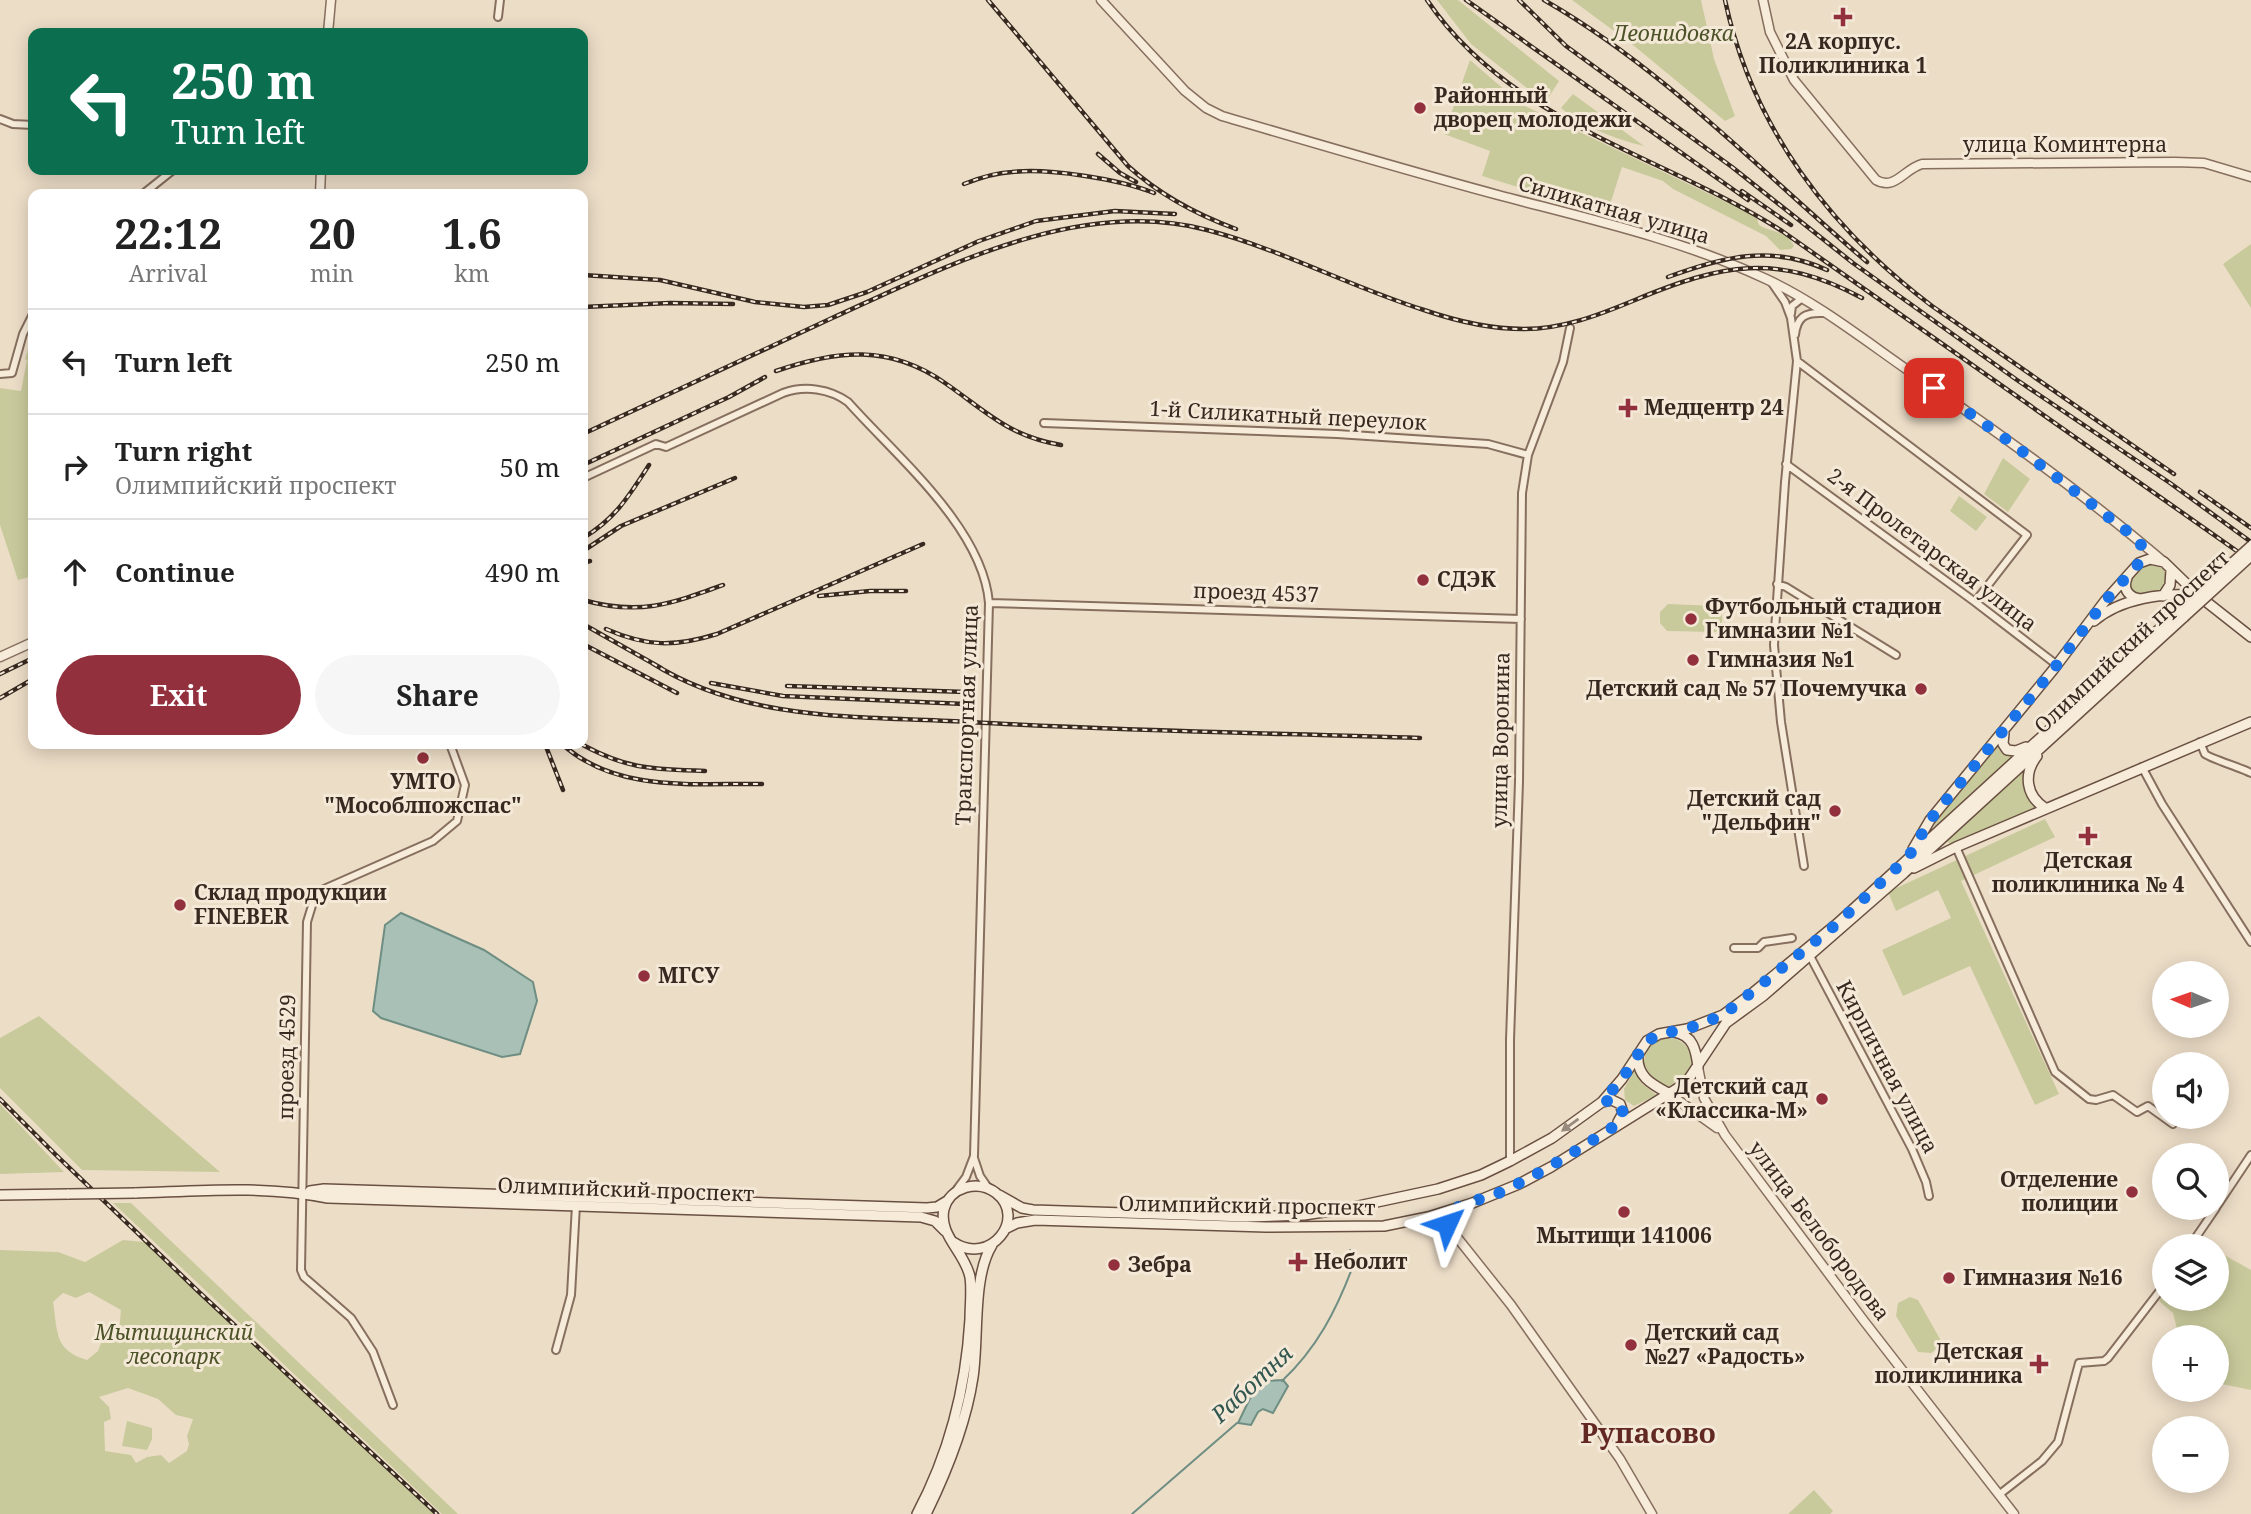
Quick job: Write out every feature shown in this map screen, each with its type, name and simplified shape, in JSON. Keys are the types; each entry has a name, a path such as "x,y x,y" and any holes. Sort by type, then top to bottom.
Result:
{"main road":[{"name":"Олимпийский проспект","path":"1005,1229 1017,1223 1035,1220 1325,1228 1384,1226 1457,1208 1519,1184 1686,1083 1726,1023 1763,996 1903,873 2181,615 2251,546"},
{"name":"Олимпийский проспект","path":"2181,615 2251,556"},
{"path":"1909,856 1930,820 2057,665 2105,601 2139,563 2150,559 2164,562 2199,596 2251,637"},
{"path":"2163,596 2170,585 2171,570"},
{"path":"2129,574 2125,582 2128,593 2133,598 2147,599"},
{"path":"2087,626 2113,608 2163,596 2199,596"},
{"path":"1903,873 2045,808 2251,722"},
{"path":"2005,729 2003,744 2010,751 2042,742"},
{"path":"2042,742 2028,778 2031,793 2045,808"},
{"name":"Олимпийский проспект","path":"999,1195 1016,1205 1033,1210 1262,1217 1344,1209 1438,1189 1480,1175 1552,1138 1602,1102 1622,1079 1643,1045 1652,1037 1687,1029 1723,1015 1838,923 1909,856 2042,742"},
{"path":"1669,1031 1682,1033 1693,1043 1698,1067"},
{"path":"1639,1052 1638,1061 1643,1076 1648,1082 1668,1093"},
{"path":"1602,1102 1612,1100 1620,1104 1623,1113 1618,1124"},
{"path":"917,1514 944,1453 965,1370 970,1280 963,1257 945,1231 943,1216 950,1197 972,1186 989,1189 999,1195 1007,1212 1005,1229 985,1259 981,1275 977,1345 967,1405 947,1467 926,1514"},
{"name":"Олимпийский проспект","path":"301,1193 324,1189 927,1208 937,1207 950,1197"},
{"name":"Олимпийский проспект","path":"0,1195 221,1190 301,1193 328,1198 921,1217 936,1221 945,1231"},
{"path":"1344,1209 1338,1218 1340,1225 1347,1227"},
{"path":"1323,1212 1331,1216 1333,1221 1325,1228"},
{"path":"953,1242 974,1250 992,1245"}],"street":[{"path":"328,28 331,0"},
{"path":"498,17 500,0"},
{"name":"Силикатная улица","path":"1101,0 1185,92 1222,116 1416,173 1655,236 1705,252 1770,281 1823,313 2005,439 2164,562"},
{"name":"улица Коминтерна","path":"1763,0 1770,32 1794,80 1875,180 1883,184 1892,183 1922,164 1978,162 2204,163 2251,177"},
{"path":"0,119 13,124 28,125"},
{"path":"149,189 167,175"},
{"path":"1770,281 1785,302 1791,318 1797,361 1777,584 1775,669 1804,866"},
{"path":"1791,318 1793,306 1801,299"},
{"path":"1795,340 1798,321 1802,316 1806,313 1823,313"},
{"path":"0,374 12,373 28,324"},
{"name":"улица Воронина","path":"1510,1161 1510,1040 1519,782 1522,493 1528,454 1563,362 1570,328"},
{"path":"1797,361 2027,534 1975,602"},
{"name":"Транспортная улица","path":"588,476 656,444 666,447 791,390 810,389 834,394 848,402 957,522 979,566 989,603 974,1156 980,1176 989,1189"},
{"name":"1-й Силикатный переулок","path":"1044,424 1337,433 1488,444 1528,454"},
{"name":"2-я Пролетарская улица","path":"1786,464 2057,665"},
{"path":"2139,563 2143,553 2140,541"},
{"path":"1777,584 1896,655"},
{"name":"проезд 4537","path":"989,603 1521,619"},
{"path":"0,657 28,644"},
{"path":"2200,742 2210,758 2230,763 2251,774"},
{"name":"проезд 4529","path":"393,1405 373,1352 351,1318 304,1277 301,1270 307,922 314,899 324,890 433,841 457,821 465,785 452,749"},
{"path":"2142,766 2162,804 2251,942"},
{"path":"1956,847 2055,1072 2089,1099 2096,1100 2113,1095 2137,1112 2148,1106 2152,1109"},
{"path":"1734,947 1758,948 1764,942 1792,938"},
{"name":"Кирпичная улица","path":"1810,956 1912,1149 1929,1196"},
{"path":"1698,1067 1704,1098 1726,1135"},
{"path":"1668,1093 1710,1120 1726,1135"},
{"name":"улица Белобородова","path":"1726,1135 1864,1321 2014,1514"},
{"path":"2229,1189 2251,1155"},
{"name":"Транспортная улица","path":"950,1197 966,1177 974,1156"},
{"path":"556,1350 571,1295 576,1205"},
{"path":"1448,1226 1448,1215 1457,1208"},
{"path":"1428,1217 1437,1218 1448,1226 1511,1305 1620,1459 1652,1514"},
{"path":"2000,1494 2042,1461 2055,1446 2079,1363 2104,1361 2108,1358 2152,1301"}],"green space":[{"path":"1437,0 1458,0 1559,81 1547,100 1527,88 1471,44"},
{"name":"Леонидовка","path":"1572,0 1701,0 1714,59 1735,116 1725,121 1633,45"},
{"path":"1470,60 1521,104 1745,211 1757,219 1759,225 1783,234 1794,246 1780,250 1766,236 1673,189 1663,181 1622,167 1607,214 1482,176 1490,151 1444,134"},
{"path":"1573,94 1644,146 1600,132 1561,108"},
{"path":"2251,244 2251,308 2223,264"},
{"path":"28,350 28,577 18,580 0,525 0,388 21,391 27,360"},
{"path":"2003,458 2030,479 2008,512 1984,494"},
{"path":"1959,496 1987,517 1976,531 1950,511"},
{"path":"2147,563 2165,571 2166,583 2155,592 2135,594 2131,588 2133,576"},
{"name":"Футбольный стадион Гимназии №1","path":"1668,604 1717,606 1722,616 1721,625 1717,632 1667,631 1660,623 1660,612"},
{"path":"2000,742 2007,754 2016,756 1935,827 1934,821"},
{"path":"2023,769 2024,781 2039,807 1950,844 1946,840"},
{"path":"2045,819 2055,837 1961,881 2059,1094 2035,1105 1970,966 1903,996 1882,950 1951,918 1938,890 1896,911 1888,892"},
{"path":"39,1016 220,1172 82,1170 0,1088 0,1038"},
{"path":"1668,1038 1685,1045 1692,1062 1685,1079 1668,1086 1651,1079 1644,1062 1651,1045"},
{"path":"1635,1070 1642,1084 1657,1095 1634,1106 1625,1100 1624,1089"},
{"path":"0,1104 64,1172 0,1174"},
{"path":"113,1203 131,1203 458,1514 442,1514"},
{"name":"Мытищинский лесопарк","path":"123,1240 144,1242 434,1514 0,1514 0,1250 58,1252 85,1262","holes":["89,1292 121,1310 119,1332 103,1338 98,1351 87,1360 76,1356 63,1345 57,1331 53,1302 63,1293 76,1298","128,1388 158,1399 176,1415 193,1419 187,1436 187,1451 169,1463 161,1455 147,1457 136,1463 131,1455 105,1451 104,1422 111,1419 109,1407 99,1397"]},
{"path":"2229,1258 2251,1270 2251,1390 2229,1385 2229,1325 2176,1325 2171,1311 2229,1311"},
{"path":"1910,1297 1918,1300 1940,1339 1938,1348 1931,1353 1918,1352 1896,1316 1898,1303"},
{"path":"127,1421 152,1428 152,1439 147,1450 122,1446"},
{"path":"1814,1490 1833,1511 1830,1514 1788,1514"}],"shaded area":[{"path":"401,913 484,950 533,982 537,1001 520,1054 502,1057 381,1018 373,1011 385,925"},
{"path":"1283,1380 1288,1386 1273,1413 1263,1409 1258,1412 1251,1425 1238,1423 1254,1390 1264,1381"}],"waterway":[{"name":"Работня","path":"1282,1381 1315,1342 1340,1298 1353,1266 1349,1262 1350,1250"},
{"name":"Работня","path":"1132,1514 1237,1423"}],"railway":[{"path":"988,0 1128,166 1179,203 1236,229"},
{"path":"1427,0 1461,42 1501,77 1544,107 1736,204 1782,231 2251,561"},
{"path":"1466,0 1748,200"},
{"path":"1519,0 1566,46 1732,167 1853,263 2251,542"},
{"path":"1544,0 1589,28 1672,90 1867,262"},
{"path":"1725,0 1737,46 1754,91 1775,132 1800,172 1860,244 1932,306 2174,474"},
{"path":"1098,154 1120,173 1136,182"},
{"path":"964,184 999,173 1027,171 1103,179 1154,193"},
{"path":"1742,191 1791,225"},
{"path":"588,275 660,280 755,302 804,307 828,305 867,292 979,241 1036,221 1115,211 1175,214"},
{"path":"588,432 965,259 1061,230 1110,222 1159,222 1207,230 1261,247 1424,310 1460,321 1498,328 1524,329 1567,324 1695,278 1749,268 1802,274 1831,283 1862,298"},
{"path":"1668,277 1708,264 1747,256 1786,257 1827,270"},
{"path":"588,307 670,303 733,304"},
{"path":"776,371 842,355 862,354 904,362 945,383 1012,429 1026,436 1061,445"},
{"path":"588,463 729,397 765,377"},
{"path":"588,535 613,515 649,465"},
{"path":"588,548 621,526 735,478"},
{"path":"2200,492 2251,528"},
{"path":"606,629 635,639 661,643 688,641 717,634 923,544"},
{"path":"588,601 621,607 655,606 723,585"},
{"path":"819,596 906,591"},
{"path":"588,627 661,668"},
{"path":"588,647 677,693"},
{"path":"0,674 28,660"},
{"path":"652,663 689,683 727,697 807,713 1083,728 1420,738"},
{"path":"0,698 28,682"},
{"path":"711,683 783,696 965,704"},
{"path":"787,686 966,692"},
{"path":"588,748 613,759 641,766 705,771"},
{"path":"547,749 563,790"},
{"path":"569,749 583,760 606,771 631,778 683,784 762,784"},
{"path":"0,1099 198,1291 437,1514"}],"place":[{"name":"2А корпус. Поликлиника 1","path":"1843,17"},
{"name":"Районный дворец молодежи","path":"1420,108"},
{"name":"Медцентр 24","path":"1628,408"},
{"name":"СДЭК","path":"1423,580"},
{"name":"Футбольный стадион Гимназии №1","path":"1691,619"},
{"name":"Гимназия №1","path":"1693,660"},
{"name":"Детский сад № 57 Почемучка","path":"1921,689"},
{"name":"УМТО \"Мособлпожспас\"","path":"423,758"},
{"name":"Детский сад \"Дельфин\"","path":"1835,811"},
{"name":"Детская поликлиника № 4","path":"2088,836"},
{"name":"Склад продукции FINEBER","path":"180,905"},
{"name":"МГСУ","path":"644,976"},
{"name":"Детский сад «Классика-М»","path":"1822,1099"},
{"name":"Отделение полиции","path":"2132,1192"},
{"name":"Мытищи 141006","path":"1624,1212"},
{"name":"Неболит","path":"1298,1262"},
{"name":"Зебра","path":"1114,1265"},
{"name":"Гимназия №16","path":"1949,1278"},
{"name":"Детский сад №27 «Радость»","path":"1631,1345"},
{"name":"Детская поликлиника","path":"2039,1364"}],"district":[{"name":"Рупасово","path":"1648,1433"}],"route":[{"path":"1447,1224 1448,1215 1453,1210 1519,1184 1618,1124 1623,1113 1620,1104 1612,1100 1602,1102 1622,1079 1647,1041 1660,1034 1687,1029 1723,1015 1838,923 1909,856 1930,820 2053,670 2105,601 2139,563 2143,553 2140,541 1934,388"}]}
